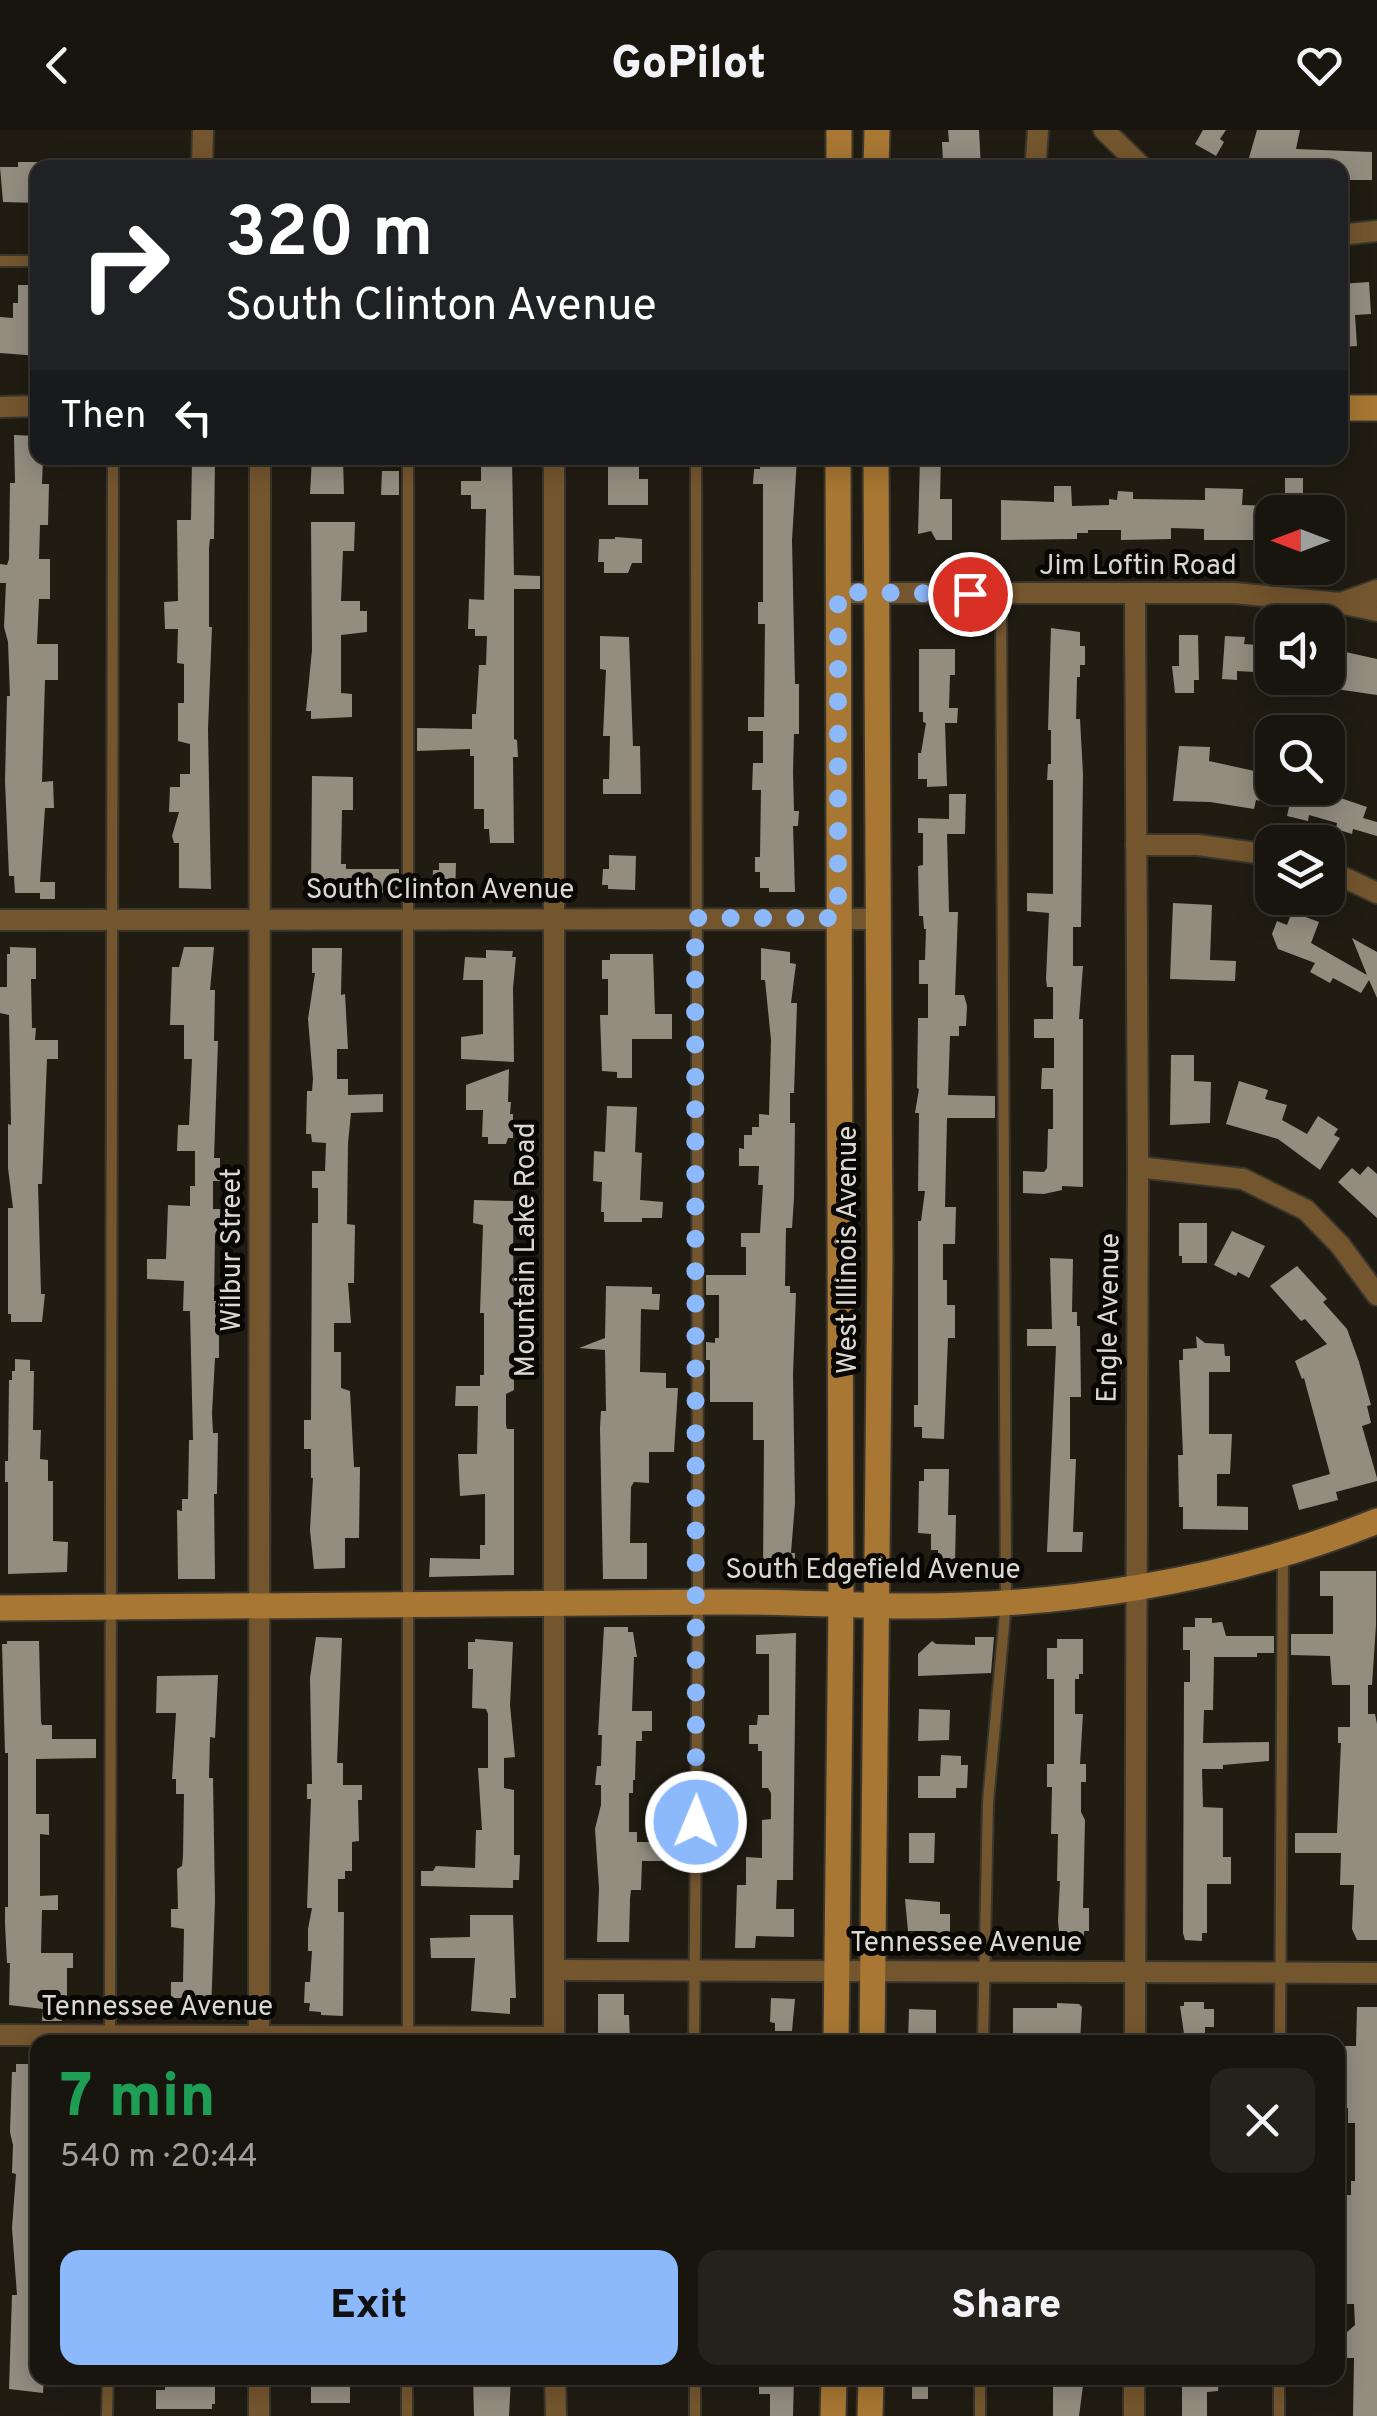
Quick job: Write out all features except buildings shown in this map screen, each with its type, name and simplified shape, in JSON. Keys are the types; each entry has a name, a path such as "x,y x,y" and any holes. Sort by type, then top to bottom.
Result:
{"main road":[{"path":"839,130 840,160"},
{"path":"876,160 877,130"},
{"path":"1348,408 1377,408"},
{"name":"West Illinois Avenue","path":"836,2035 841,1603 838,465"},
{"name":"West Illinois Avenue","path":"872,2035 880,1261 876,465"},
{"path":"838,1260 880,1261"},
{"name":"South Edgefield Avenue","path":"0,1608 1006,1602 1134,1587 1283,1553 1377,1521"},
{"path":"834,2385 834,2416"},
{"path":"870,2416 871,2385"}],"street":[{"path":"202,130 202,160"},
{"path":"1036,160 1038,130"},
{"path":"1104,130 1135,160"},
{"path":"1348,234 1377,231"},
{"path":"0,407 30,406"},
{"name":"Wilbur Street","path":"259,2035 260,465"},
{"name":"Mountain Lake Road","path":"554,465 554,2035"},
{"path":"1340,603 1377,590"},
{"name":"Jim Loftin Road","path":"838,592 1234,592 1340,603 1377,611"},
{"name":"Engle Avenue","path":"1135,593 1135,2035"},
{"path":"1136,845 1198,845 1255,853"},
{"path":"1345,878 1377,893"},
{"name":"South Clinton Avenue","path":"0,920 880,918"},
{"path":"1138,1167 1243,1179 1306,1210 1340,1244 1377,1295"},
{"name":"Tennessee Avenue","path":"555,1970 1377,1973"},
{"name":"Tennessee Avenue","path":"0,2035 30,2036"},
{"path":"259,2385 259,2416"},
{"path":"556,2385 556,2416"},
{"path":"1134,2385 1134,2416"}],"lane":[{"path":"0,261 30,261"},
{"path":"110,2035 112,465"},
{"path":"408,465 408,2035"},
{"path":"694,2035 698,1602 696,465"},
{"path":"983,2035 988,1802 1006,1602 1001,594"},
{"path":"1280,2035 1283,1553"},
{"path":"107,2416 108,2385"},
{"path":"407,2416 408,2385"},
{"path":"695,2385 695,2416"},
{"path":"980,2385 980,2416"},
{"path":"1279,2385 1279,2416"}],"route":[{"path":"696,1822 695,918 838,918 838,592 970,594"}]}
